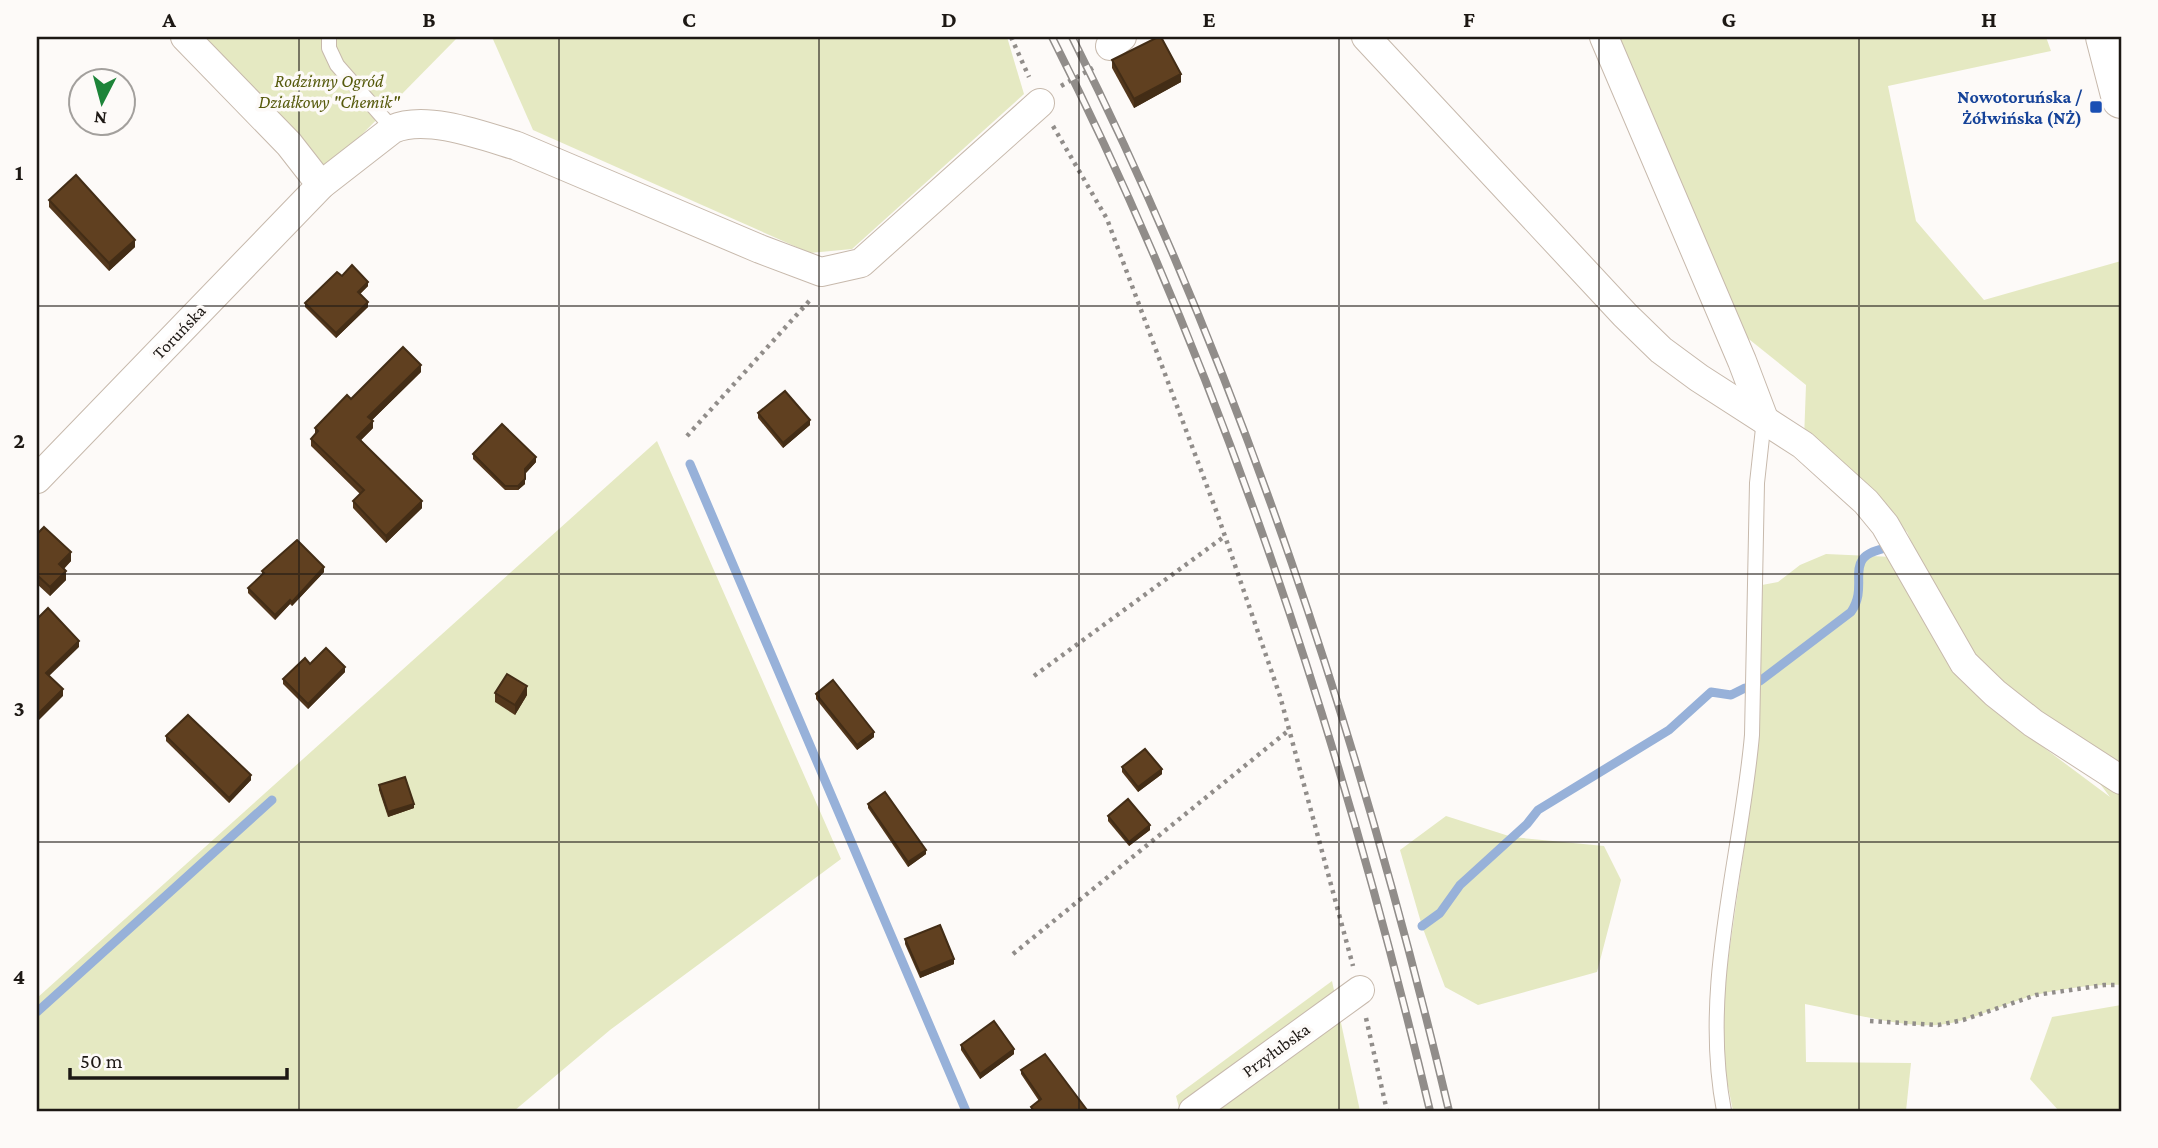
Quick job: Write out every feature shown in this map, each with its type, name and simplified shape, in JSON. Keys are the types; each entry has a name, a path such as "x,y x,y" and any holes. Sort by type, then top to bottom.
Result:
{"main road":[{"path":"2105,37 2121,99"}],"street":[{"path":"185,37 289,144 321,185"},
{"path":"1366,37 1625,316 1661,350 1699,379 1803,446 1866,502 1885,525 1964,663 1995,693 2033,723 2121,780"},
{"path":"1604,37 1742,361 1764,419"},
{"path":"393,129 412,123 424,124 517,146 772,254 821,272 861,263 1040,103"},
{"name":"Toruńska","path":"37,479 321,185 393,129"},
{"name":"Przyłubska","path":"1193,1111 1360,990"}],"lane":[{"path":"329,37 329,48 337,65 393,129"},
{"path":"1724,1111 1716,1051 1717,992 1751,748 1757,483 1764,419"}],"path":[{"path":"1011,37 1040,103 1107,219 1225,536 1280,696 1360,990 1387,1111"},
{"path":"1040,103 1054,95 1061,86 1090,71 1102,61 1116,41"},
{"path":"687,436 840,267"},
{"path":"1034,676 1225,536"},
{"path":"1013,954 1289,730"},
{"path":"1870,1021 1938,1025 1963,1020 2036,995 2121,985"}],"green space":[{"name":"Rodzinny Ogród Działkowy \"Chemik\"","path":"201,37 458,37 328,169"},
{"path":"492,37 1007,37 1024,94 852,249 810,253 533,130"},
{"path":"1615,37 2046,37 2051,51 1888,86 1916,221 1984,300 2121,261 2121,985 2078,987 2036,995 1963,1020 1938,1025 1890,1022 1805,1004 1806,1062 1911,1063 1906,1111 1733,1111 1720,1046 1723,995 1757,758 1762,585 1778,582 1800,565 1826,554 1893,557 1962,677 1988,706 2110,797 2076,752 1995,693 1934,593 1907,532 1804,439 1806,385 1745,336"},
{"path":"657,441 841,859 610,1030 514,1111 37,1111 37,998"},
{"path":"1446,816 1512,837 1604,846 1621,880 1597,972 1478,1005 1445,987 1422,926 1400,850"},
{"path":"1332,981 1360,1111 1180,1111 1176,1096"},
{"path":"2121,1005 2121,1111 2059,1111 2030,1079 2052,1017"}],"building":[{"path":"1161,37 1181,74 1134,99 1112,60"},
{"path":"76,175 135,240 109,263 49,200"},
{"path":"352,265 368,282 358,292 368,302 336,333 305,303 337,272 342,276"},
{"path":"403,347 421,365 368,417 373,421 357,437 422,501 386,536 353,501 364,490 311,439 318,431 315,428 347,395 351,399"},
{"path":"785,391 810,420 783,443 758,413"},
{"path":"502,424 536,457 525,469 525,479 518,486 505,486 473,454"},
{"path":"44,527 71,552 59,564 66,571 50,587 37,575 37,534"},
{"path":"297,540 324,567 292,602 290,600 275,615 248,588 264,573 262,571"},
{"path":"48,608 79,641 46,673 63,689 39,713 37,619"},
{"path":"326,648 345,667 308,704 283,679 305,658 310,664"},
{"path":"507,674 527,686 515,705 495,693"},
{"path":"833,680 874,732 857,745 816,694"},
{"path":"188,715 251,775 229,798 166,736"},
{"path":"1145,749 1162,769 1138,787 1122,767"},
{"path":"405,777 414,804 388,812 379,785"},
{"path":"885,792 926,850 908,862 868,804"},
{"path":"1128,799 1150,825 1129,842 1108,816"},
{"path":"940,925 954,959 920,973 905,939"},
{"path":"994,1021 1014,1049 980,1074 961,1045"},
{"path":"1045,1054 1087,1110 1034,1111 1031,1107 1041,1099 1021,1070"}],"waterway":[{"path":"690,464 966,1111"},
{"path":"1760,681 1851,612 1857,601 1860,563 1865,556 1892,547"},
{"path":"1422,926 1440,913 1460,885 1527,824 1538,810 1669,730 1711,692 1731,695 1745,688"},
{"path":"37,1012 272,800"}],"railway":[{"path":"1052,37 1114,166 1171,296 1224,429 1272,563 1317,698 1358,835 1430,1111"},
{"path":"1072,37 1134,166 1191,296 1292,563 1377,835 1449,1111"}],"place":[{"name":"Nowotoruńska / Żółwińska (NŻ)","path":"2096,107"}]}
